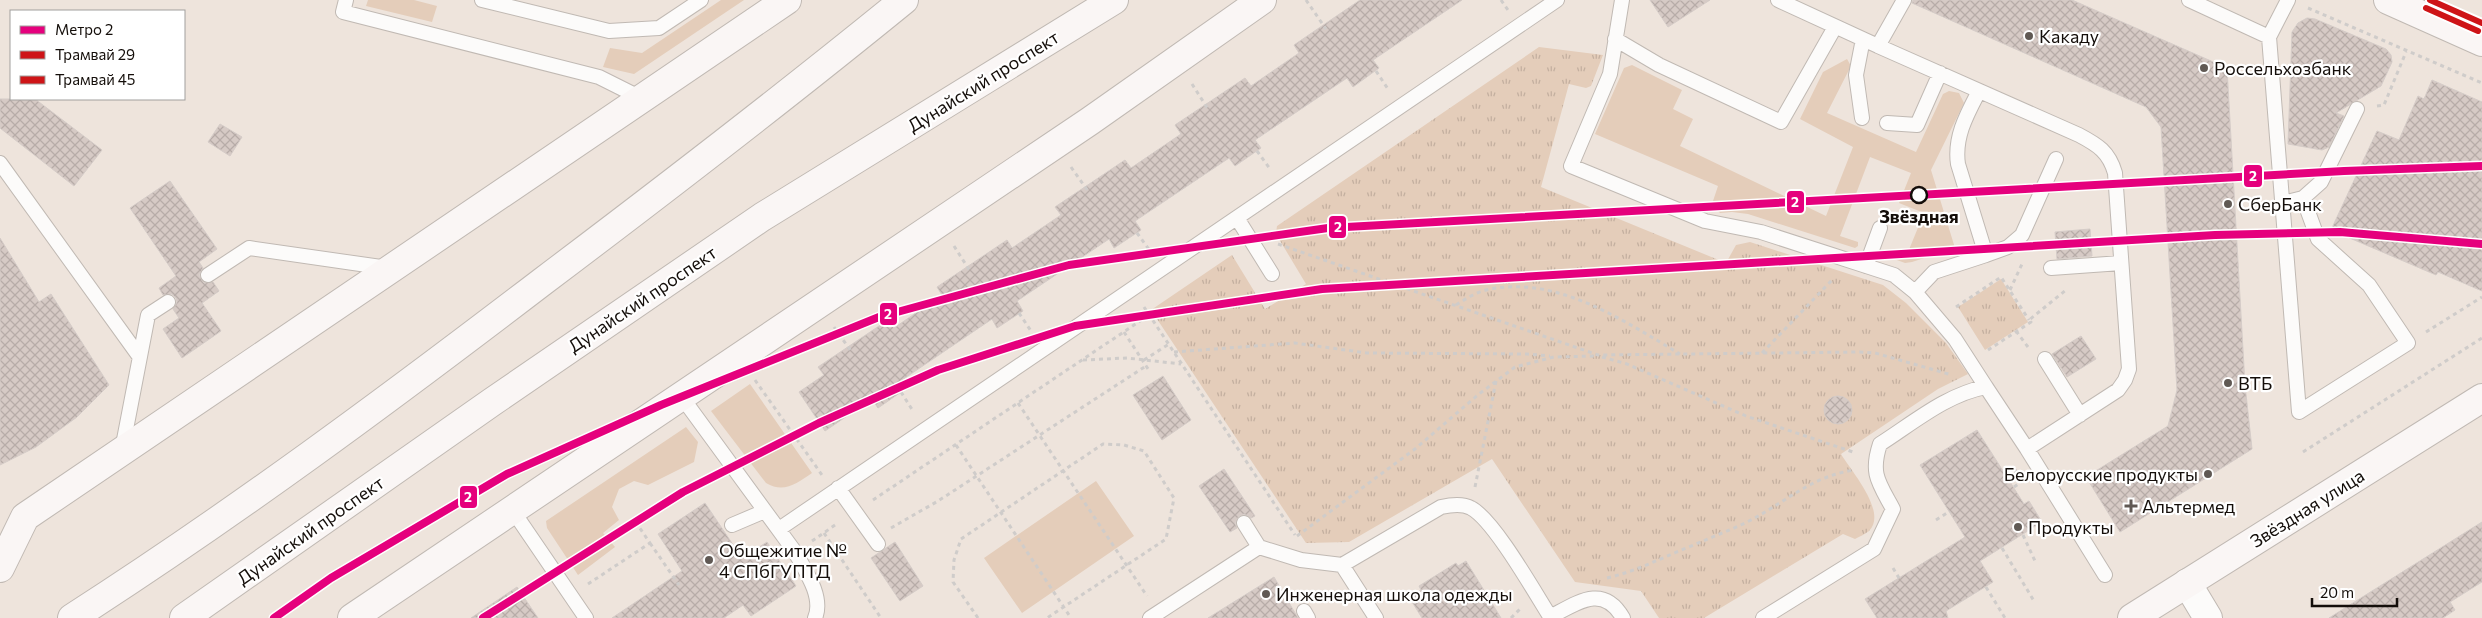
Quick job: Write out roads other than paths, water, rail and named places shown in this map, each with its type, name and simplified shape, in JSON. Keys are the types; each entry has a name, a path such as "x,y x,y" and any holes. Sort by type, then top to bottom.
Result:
{"main road":[{"path":"0,568 25,517 787,0"},
{"path":"72,618 144,572 420,376 726,142 904,0"},
{"name":"Дунайский проспект","path":"184,618 492,402 762,217 1114,0"},
{"path":"352,618 1090,121 1262,0"},
{"path":"2388,0 2482,42"},
{"name":"Звёздная улица","path":"2132,618 2482,398"}],"street":[{"path":"2187,583 2208,618"}],"lane":[{"path":"346,0 343,12 599,77 643,99"},
{"path":"482,0 610,31 659,28 701,0"},
{"path":"779,529 1557,0"},
{"path":"1622,0 1610,74 1571,166 1705,221 1762,232 1894,275 1915,292 1954,338 2027,448 2104,575"},
{"path":"1778,0 2101,146 2111,158 2115,173 2129,368 2125,380 2118,390 2027,448"},
{"path":"1878,46 1904,0"},
{"path":"2189,0 2269,37"},
{"path":"2288,0 2269,37 2299,412 2408,343 2369,285 2318,240 2303,198"},
{"path":"1615,39 1658,65 1781,122 1835,27"},
{"path":"1862,118 1856,75 1863,39"},
{"path":"1887,123 1917,125 1940,73"},
{"path":"1978,91 1958,138 1956,152 1986,255"},
{"path":"2283,202 2303,198 2321,182 2357,108"},
{"path":"1915,292 1934,272 2008,247 2022,235 2056,159"},
{"path":"0,163 139,356"},
{"path":"1237,218 1272,274"},
{"path":"1866,266 1880,228"},
{"path":"208,275 249,248 391,269"},
{"path":"2052,268 2121,263"},
{"path":"122,450 148,315 168,302"},
{"path":"2045,359 2080,415"},
{"path":"1764,618 1874,549 1893,509 1875,474 1880,444 1950,399 1968,390 1986,387"},
{"path":"681,396 795,552 809,577 816,596 818,610 815,618"},
{"path":"836,490 876,541"},
{"path":"1244,523 1259,547 1314,562 1342,565 1440,507 1456,504 1470,507 1486,519 1551,617 1589,597 1603,599 1618,609 1623,618"},
{"path":"513,511 586,618"},
{"path":"732,526 764,511"},
{"path":"0,534 25,517"},
{"path":"1150,618 1259,547"},
{"path":"1342,565 1376,618"}],"metro line":[{"name":"2","path":"274,618 331,578 507,474 661,405 879,317 1069,265 1328,228 2344,171 2482,166"},
{"name":"2","path":"483,618 683,492 819,423 938,370 1075,326 1322,289 2215,235 2340,232 2482,244"}],"tram line":[{"name":"29","path":"2430,0 2482,23"},
{"name":"45","path":"2426,8 2478,31"}],"place":[{"name":"Какаду","path":"2029,36"},
{"name":"Россельхозбанк","path":"2204,68"},
{"name":"Звёздная","path":"1919,195"},
{"name":"СберБанк","path":"2228,204"},
{"name":"ВТБ","path":"2228,383"},
{"name":"Белорусские продукты","path":"2208,474"},
{"name":"Альтермед","path":"2131,506"},
{"name":"Продукты","path":"2018,527"},
{"name":"Общежитие № 4 СПбГУПТД","path":"709,560"},
{"name":"Инженерная школа одежды","path":"1266,594"}]}
